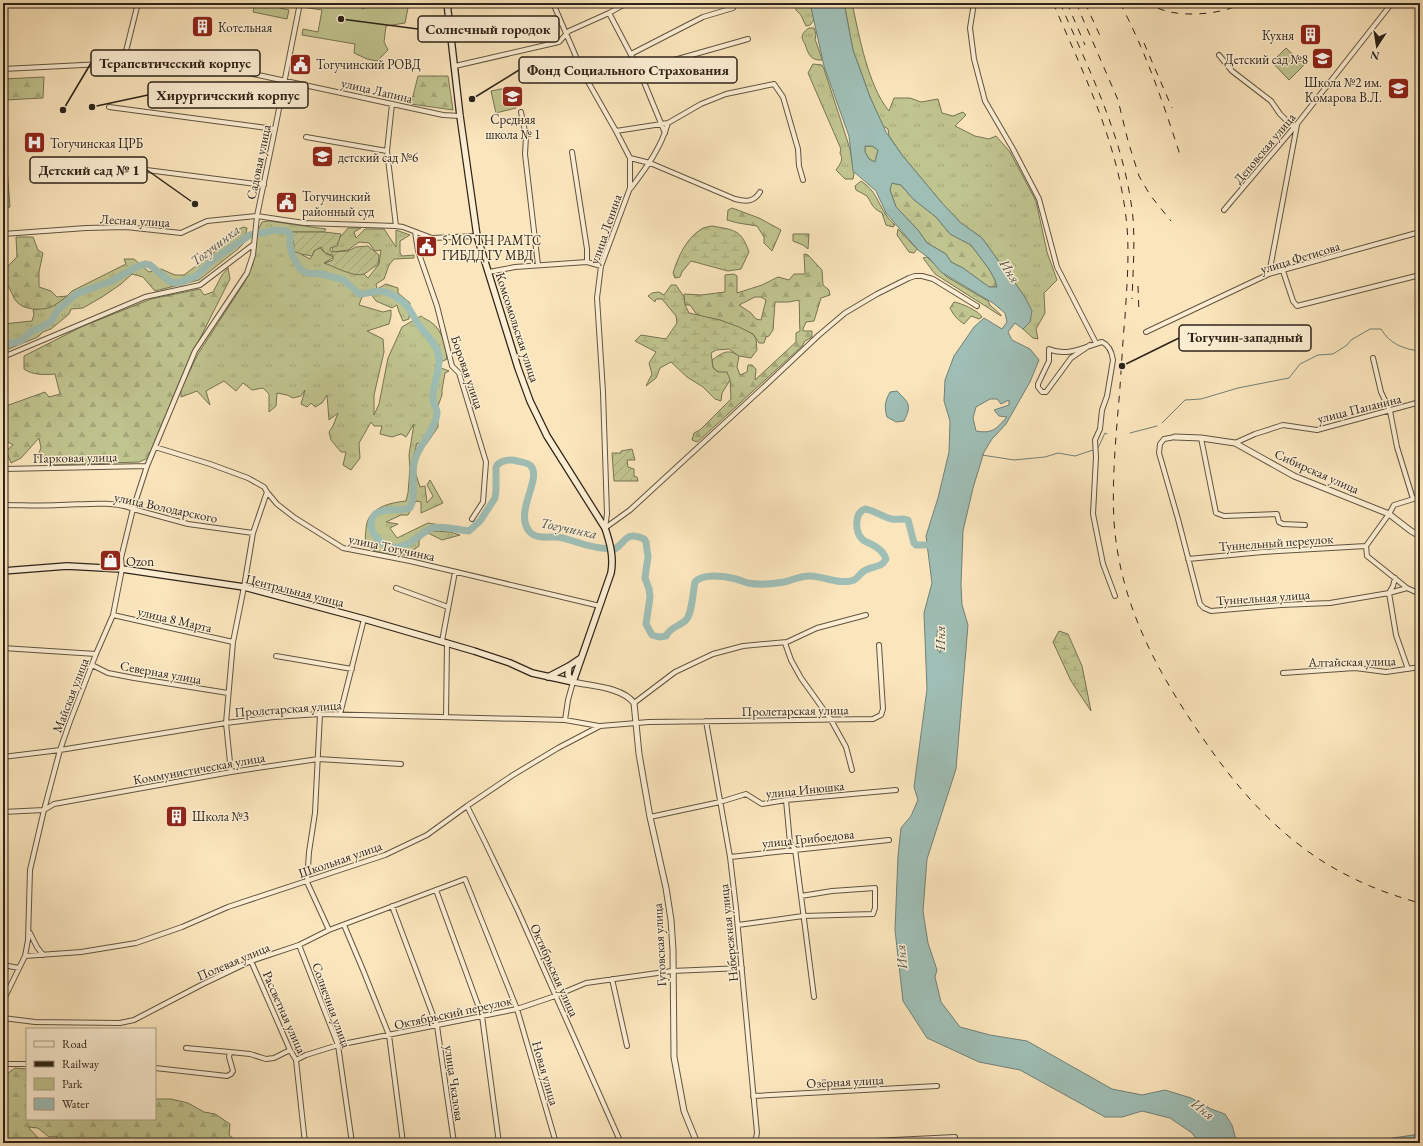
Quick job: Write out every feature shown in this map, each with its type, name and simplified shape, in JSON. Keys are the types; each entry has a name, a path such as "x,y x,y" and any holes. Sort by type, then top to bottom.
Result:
{"main road":[{"name":"Комсомольская улица","path":"447,3 460,116 477,236 518,368 537,416 547,436 605,528 610,544 612,558 611,573 573,682"},
{"name":"Центральная улица","path":"3,571 67,566 122,568 244,587 364,619 481,653 510,663 532,673 573,682"},
{"path":"548,677 582,657"},
{"path":"569,666 568,675 573,682"}],"street":[{"path":"123,63 138,3"},
{"name":"Садовая улица","path":"254,244 257,216 276,129 300,3"},
{"name":"улица Ленина","path":"553,3 583,73 630,158 630,188 601,266 597,298 603,392 607,514 605,528"},
{"path":"454,66 554,44 563,40 565,34 569,31 610,13 617,5 627,3"},
{"path":"974,3 970,28 974,59 985,101 1040,199 1057,268 1096,344"},
{"name":"Деповская улица","path":"1224,210 1294,128 1389,4"},
{"path":"631,54 703,18 733,8"},
{"path":"610,13 639,70 665,133"},
{"path":"639,70 748,39"},
{"path":"1219,56 1232,72 1271,101 1280,114 1294,128"},
{"name":"улица Лапина","path":"3,69 178,62 221,67 443,115 460,116"},
{"path":"616,131 668,123 701,104 726,94 774,84 783,97 798,149 799,166 803,180"},
{"path":"392,104 388,151 396,226"},
{"path":"109,107 276,129"},
{"path":"522,112 526,136 525,154 538,266"},
{"path":"630,188 650,162 665,133 668,123"},
{"path":"1269,274 1297,124"},
{"path":"306,137 388,151"},
{"path":"572,152 587,249 587,262"},
{"path":"630,158 650,162 745,202 757,197 760,192"},
{"path":"84,162 264,185"},
{"name":"Лесная улица","path":"3,234 86,228 126,227 181,233 208,221 257,216 304,223 396,226 403,227 432,238 477,236"},
{"name":"Боровая улица","path":"415,232 418,251 437,306 452,366 459,373 486,462 483,502 472,519"},
{"name":"улица Фетисова","path":"1146,332 1269,274 1420,232"},
{"path":"3,357 145,297 200,285 254,244"},
{"name":"Майская улица","path":"3,1001 25,956 29,931 30,870 60,750 96,654 113,615 122,568 121,558 133,509 147,466 195,351 246,273 253,255 254,244"},
{"path":"489,272 515,267 587,262 601,266"},
{"path":"1283,271 1293,301 1297,306 1420,275"},
{"path":"605,528 630,510 844,313 877,294 915,276 933,278 977,306"},
{"path":"1090,345 1071,358 1046,392 1042,392 1038,387 1049,361 1049,349 1056,352 1066,352 1090,345 1102,342 1105,343 1112,354 1107,396 1104,403 1100,429 1095,440 1093,514 1103,564 1114,596"},
{"path":"1373,358 1381,392 1390,411 1397,447 1413,499"},
{"name":"улица Папанина","path":"1235,443 1255,434 1282,425 1317,430 1420,402"},
{"name":"Сибирская улица","path":"1175,437 1201,438 1235,443 1294,476 1390,514 1411,531 1420,536"},
{"name":"Туннельная улица","path":"1175,437 1164,439 1160,444 1159,453 1200,604 1204,608 1212,611 1281,605 1330,603 1389,593 1407,588"},
{"path":"1201,438 1216,513 1224,516 1277,514 1279,522 1283,524 1305,525"},
{"name":"улица Тогучинка","path":"155,447 210,464 248,478 264,487 277,504 295,518 343,548 410,561 600,606"},
{"name":"Парковая улица","path":"3,469 147,466"},
{"path":"231,772 226,722 232,642 244,587 253,533 267,492"},
{"path":"1420,497 1394,505 1390,514 1366,546 1367,556 1407,588 1420,594"},
{"name":"улица Володарского","path":"3,505 89,504 125,506 188,524 253,533"},
{"name":"Туннельный переулок","path":"1188,559 1263,552 1366,546"},
{"path":"446,717 444,642 448,607 455,572"},
{"path":"1395,578 1389,593 1396,635 1408,669"},
{"path":"396,588 448,607"},
{"name":"улица 8 Марта","path":"113,615 232,642"},
{"path":"565,720 573,682 624,693 631,698 634,703 675,672 713,654 744,646 784,643 817,628 866,615"},
{"path":"340,714 364,619"},
{"name":"улица Инюшка","path":"784,643 801,678 831,720 846,747 852,770"},
{"name":"Пролетарская улица","path":"637,722 873,719 881,715 883,709 879,645"},
{"path":"3,648 96,654"},
{"path":"276,656 352,669"},
{"name":"Северная улица","path":"92,665 108,673 228,693"},
{"name":"Алтайская улица","path":"1283,673 1355,668 1386,672 1420,667"},
{"name":"Гутовская улица","path":"634,703 639,754 671,920 673,950 674,1057 684,1111 697,1143"},
{"path":"320,714 315,813 309,852 307,882 329,930"},
{"name":"Пролетарская улица","path":"3,757 60,750 226,722 320,714 565,720 600,726"},
{"name":"Набережная улица","path":"706,721 730,857 738,925 757,1133 755,1143"},
{"name":"Школьная улица","path":"25,956 81,952 136,943 182,927 228,907 385,855 427,835 519,771 600,726 637,722"},
{"name":"Коммунистическая улица","path":"3,812 44,810 54,804 231,772 318,759 402,764"},
{"name":"улица Инюшка","path":"650,817 720,802 746,794 762,804 786,800 896,790"},
{"path":"786,800 790,843 795,849 802,916 814,997"},
{"name":"Октябрьская улица","path":"467,806 511,896 621,1143"},
{"name":"улица Грибоедова","path":"730,857 889,840"},
{"name":"Полевая улица","path":"3,1018 35,1022 120,1023 134,1020 251,961 299,945 329,930 344,926 392,906 465,879"},
{"name":"Новая улица","path":"465,879 517,1010 556,1143"},
{"path":"738,925 802,916 873,914 875,908 875,888 832,891 801,896"},
{"path":"436,890 482,1016 499,1143"},
{"name":"улица Чкалова","path":"392,906 436,1026 454,1143"},
{"path":"344,926 389,1035 403,1143"},
{"path":"29,931 43,955"},
{"name":"Солнечная улица","path":"299,945 338,1045 352,1143"},
{"name":"Рассветная улица","path":"251,961 290,1050 296,1060 305,1143"},
{"path":"3,965 19,968"},
{"name":"Октябрьский переулок","path":"296,1060 306,1055 338,1045 517,1010 586,983 672,971 742,968"},
{"path":"612,979 627,1046"},
{"path":"186,1048 250,1054 266,1059 274,1058 290,1050"},
{"path":"156,1068 227,1076 233,1071 229,1057 230,1052"},
{"path":"3,1064 26,1064"},
{"name":"Озёрная улица","path":"753,1096 937,1086"},
{"path":"833,1143 955,1137"}],"green space":[{"path":"255,3 281,3 280,8 289,10 287,19 253,12"},
{"path":"304,3 360,3 362,9 373,5 374,3 409,3 405,23 386,26 384,42 388,50 377,61 367,59 354,53 355,44 302,35 303,29 318,32 322,10 302,7"},
{"path":"796,3 810,3 814,20 810,25 806,26 801,15 796,10"},
{"path":"844,3 852,3 865,60 875,88 889,111 894,98 910,98 921,102 938,99 942,113 953,116 963,112 966,115 955,126 975,136 989,139 996,136 1010,152 1036,201 1047,252 1057,280 1044,293 1045,313 1036,329 1038,339 1033,338 1023,329 1030,322 1025,297 982,238 961,223 942,203 902,155 889,136 888,129 883,126 870,97 853,50"},
{"path":"809,28 814,28 816,34 815,40 822,60 812,58 810,56 802,38 803,33"},
{"path":"1286,48 1304,65 1289,80 1272,62"},
{"path":"813,64 822,65 824,69 850,149 854,174 853,179 845,179 836,170 842,160 840,153 841,149 808,73"},
{"path":"418,76 448,76 453,110 411,104"},
{"path":"44,77 43,98 5,100 4,128 10,207 3,208 3,79"},
{"path":"511,87 516,108 496,113 491,91"},
{"path":"865,146 872,146 878,150 875,162 869,159 865,152"},
{"path":"861,181 873,193 889,219 895,225 893,227 886,225 882,213 874,207 867,196 856,190 855,186"},
{"path":"891,183 901,185 913,199 936,217 950,234 971,245 989,269 997,287 989,287 963,268 951,262 946,254 927,243 918,230 896,207 890,190"},
{"path":"732,208 759,218 781,230 772,251 764,243 764,237 757,226 727,220 728,210"},
{"path":"269,221 326,229 324,232 291,232 301,254 310,259 315,250 320,248 325,253 334,257 324,263 361,271 368,278 379,264 381,250 375,251 369,243 359,242 348,250 333,252 332,247 348,228 361,228 354,232 356,238 365,229 384,229 396,247 396,230 410,235 400,241 400,253 402,256 414,255 414,258 394,259 389,265 384,279 376,284 377,289 386,284 398,288 398,293 410,303 409,319 403,321 397,305 392,308 376,301 371,294 362,297 359,305 383,312 391,310 389,324 367,331 383,339 384,352 374,395 374,415 379,404 388,358 402,327 421,316 431,322 439,330 446,350 447,359 441,362 441,368 449,371 445,373 442,395 438,406 438,427 425,446 417,443 412,462 420,487 425,486 427,503 433,496 427,485 430,480 443,503 421,513 421,502 416,501 408,515 401,515 386,522 398,524 390,528 397,538 428,523 440,525 429,528 433,531 450,532 460,535 442,540 426,532 419,541 419,546 406,555 391,555 371,550 366,542 365,536 367,522 374,511 392,503 406,501 410,468 409,455 414,424 406,437 401,434 392,437 380,434 382,426 374,426 371,422 359,443 360,458 351,470 343,465 346,452 341,452 331,440 329,432 338,413 329,420 327,395 322,403 315,407 311,403 307,407 301,404 305,390 301,396 293,398 277,393 276,406 269,412 269,394 263,388 252,390 243,383 236,391 224,381 206,391 210,405 197,391 181,397 181,389 198,354 244,283 253,264 258,230 262,222"},
{"path":"712,226 736,232 743,239 749,252 741,269 728,271 691,261 680,277 675,278 673,273 675,267 687,243 701,229"},
{"path":"243,227 247,228 244,243 199,280 155,291 143,277 132,274 121,284 83,308 71,309 69,314 51,329 43,332 38,337 3,350 3,324 32,321 34,314 33,310 59,302 72,291 126,264 124,259 134,259 149,272 161,269 175,275 184,275 224,245 229,235"},
{"path":"898,229 917,249 914,253 909,252 897,235"},
{"path":"291,232 324,232 341,234 337,246 330,248 331,252 348,251 356,247 368,246 379,255 378,265 360,275 344,271 324,263 333,260 333,255 325,253 321,247 314,251 312,256 294,251"},
{"path":"793,234 809,234 808,249 793,241"},
{"path":"16,237 33,237 38,250 43,253 39,272 39,287 51,291 57,297 67,296 53,306 32,309 19,304 3,280 8,266 17,257"},
{"path":"804,254 808,255 822,270 823,285 829,290 830,295 821,298 814,321 806,322 803,329 803,331 812,331 812,337 805,341 802,346 703,437 697,442 692,440 694,433 700,430 731,399 730,380 713,368 712,360 725,352 732,352 739,356 737,367 740,375 747,372 748,365 752,365 756,369 755,380 796,342 796,333 800,331 799,300 775,302 773,330 769,336 766,337 764,343 759,343 753,334 720,320 698,316 690,305 685,305 684,294 701,295 725,292 725,275 734,274 737,276 737,293 762,285 778,277 789,280 794,274 805,274","holes":["755,297 761,297 766,300 761,320 756,319 751,313 739,305"]},
{"path":"927,257 947,277 988,301 1001,316 935,274 923,258"},
{"path":"228,268 230,279 187,364 148,458 139,462 52,465 37,457 41,448 39,438 21,458 11,463 6,451 13,445 3,439 3,407 45,392 49,397 60,394 55,374 39,374 27,371 24,369 24,356 81,327 151,299 200,289 204,295 213,292 222,275"},
{"path":"671,285 676,285 684,297 685,305 689,313 720,320 739,327 753,334 756,339 757,350 751,358 739,356 729,349 716,350 711,353 713,368 718,372 727,372 730,380 722,393 721,401 715,399 703,387 687,377 671,362 660,368 656,378 646,386 652,374 649,363 656,352 635,341 641,335 666,339 677,323 676,316 662,299 656,299 655,302 648,296 652,293 659,292 664,295"},
{"path":"954,302 970,308 982,317 979,319 971,316 964,324 956,317 950,308"},
{"path":"632,449 635,460 627,460 628,467 634,469 634,476 637,477 638,481 614,481 612,453 621,453 621,451"},
{"path":"1059,631 1068,634 1082,666 1091,711 1071,681 1053,642"},
{"path":"15,1068 26,1069 26,1120 156,1120 156,1099 171,1099 188,1103 204,1112 215,1114 230,1124 229,1135 239,1143 52,1143 57,1136 49,1137 38,1128 28,1127 40,1140 40,1143 3,1143 4,1076"}],"water":[{"name":"Иня","path":"810,3 844,3 853,50 870,97 886,132 902,155 942,203 961,223 982,238 1025,297 1032,311 1030,322 1023,329 1015,323 1008,332 1012,340 1030,349 1039,360 1030,382 1006,424 992,439 984,452 973,488 963,531 961,585 962,605 968,625 956,769 927,859 923,911 928,943 937,970 935,977 941,1002 960,1027 990,1035 1027,1041 1112,1089 1142,1095 1165,1090 1191,1098 1211,1109 1225,1114 1232,1125 1237,1143 1199,1143 1192,1133 1170,1118 1142,1111 1122,1117 1105,1117 1020,1070 979,1062 927,1038 903,1001 895,930 898,856 901,828 911,816 918,800 914,787 927,689 924,613 932,583 926,536 938,498 949,452 950,421 944,401 945,380 954,356 974,327 984,318 1002,329 1007,322 1005,313 993,303 941,272 929,258 918,250 886,213 876,191 853,171 849,136 824,66","holes":["865,146 872,146 878,150 875,162 869,159 865,152","892,183 901,185 913,199 936,217 950,234 971,245 989,269 997,287 989,287 963,268 951,262 946,254 927,243 918,230 896,207 890,190","990,399 997,399 1001,404 1009,400 1009,405 994,410 999,416 1007,417 994,430 986,432 976,431 973,418 976,407","938,629 944,637 941,641 940,653 935,646"]},
{"path":"897,391 907,402 908,411 904,421 896,422 887,417 885,407 890,392"},
{"path":"1420,1134 1420,1143 1366,1142"}],"waterway":[{"name":"Тогучинка","path":"3,345 21,341 32,331 46,325 52,320 58,310 76,294 112,281 138,266 145,264 150,265 169,281 175,283 182,282 196,276 214,259 250,235 274,230 287,231 290,234 292,254 300,269 307,273 322,274 344,280 359,294 382,291 401,300 408,307 438,353 438,373 433,392 434,404 437,410 436,420 415,460 412,502 410,508 381,511 375,514 371,525 372,530 382,543 392,547 402,546 411,542 428,530 436,527 469,531 480,521 495,498 497,465 501,462 509,460 527,463 531,466 533,479 526,506 525,523 532,534 541,537 561,538 590,546 610,549 615,549 627,538 633,536 644,539 646,542 648,557 645,578 650,597 646,624 652,635 659,637 666,636 670,631 686,620 691,608 695,582 703,577 726,577 757,584 780,583 807,576 844,582 854,580 865,570 880,565 886,559 884,554 876,547 863,540 858,532 857,518 861,511 865,509 892,519 908,520 914,543 916,545 937,545"},
{"path":"1162,423 1185,400 1201,399 1238,388 1289,378 1300,364 1318,355 1333,354 1347,345 1351,340 1370,329 1381,329 1388,338 1398,345 1408,349 1420,351"},
{"path":"1130,433 1157,426"},
{"path":"1098,448 1105,433 1107,434"},
{"path":"982,455 1014,460 1045,457 1058,453 1075,456 1093,450"}],"railway":[{"path":"1053,3 1087,81 1107,134 1122,189 1126,217 1128,267 1114,466 1114,522 1124,580 1142,634 1168,684 1200,734 1246,795 1272,822 1302,847 1343,873 1373,887 1404,899 1420,903"},
{"path":"1060,3 1105,108 1114,134 1129,189 1133,218 1134,248 1132,299"},
{"path":"1067,3 1085,45"},
{"path":"1076,3 1118,100 1128,141 1139,176 1150,195 1171,221"},
{"path":"1085,3 1102,40"},
{"path":"1120,3 1146,60 1181,158"},
{"path":"1145,3 1166,11 1184,14 1216,12 1226,10 1243,3"},
{"path":"1144,43 1172,108"},
{"path":"1138,286 1139,313"}],"place":[{"name":"Солнечный городок","path":"341,19"},
{"name":"Котельная","path":"202,27"},
{"name":"Кухня","path":"1310,35"},
{"name":"Детский сад №8","path":"1323,59"},
{"name":"Тогучинский РОВД","path":"301,64"},
{"name":"Школа №2 им. Комарова В.Л.","path":"1398,89"},
{"name":"Средняя школа № 1","path":"513,97"},
{"name":"Фонд Социального Страхования","path":"472,99"},
{"name":"Хирургический корпус","path":"92,107"},
{"name":"Терапевтический корпус","path":"63,110"},
{"name":"Тогучинская ЦРБ","path":"34,143"},
{"name":"детский сад №6","path":"323,157"},
{"name":"Тогучинский районный суд","path":"286,203"},
{"name":"Детский сад № 1","path":"195,204"},
{"name":"5 МО ТН РАМТС ГИБДД ГУ МВД","path":"427,247"},
{"name":"Тогучин-западный","path":"1122,366"},
{"name":"Ozon","path":"110,561"},
{"name":"Школа №3","path":"176,816"}]}
